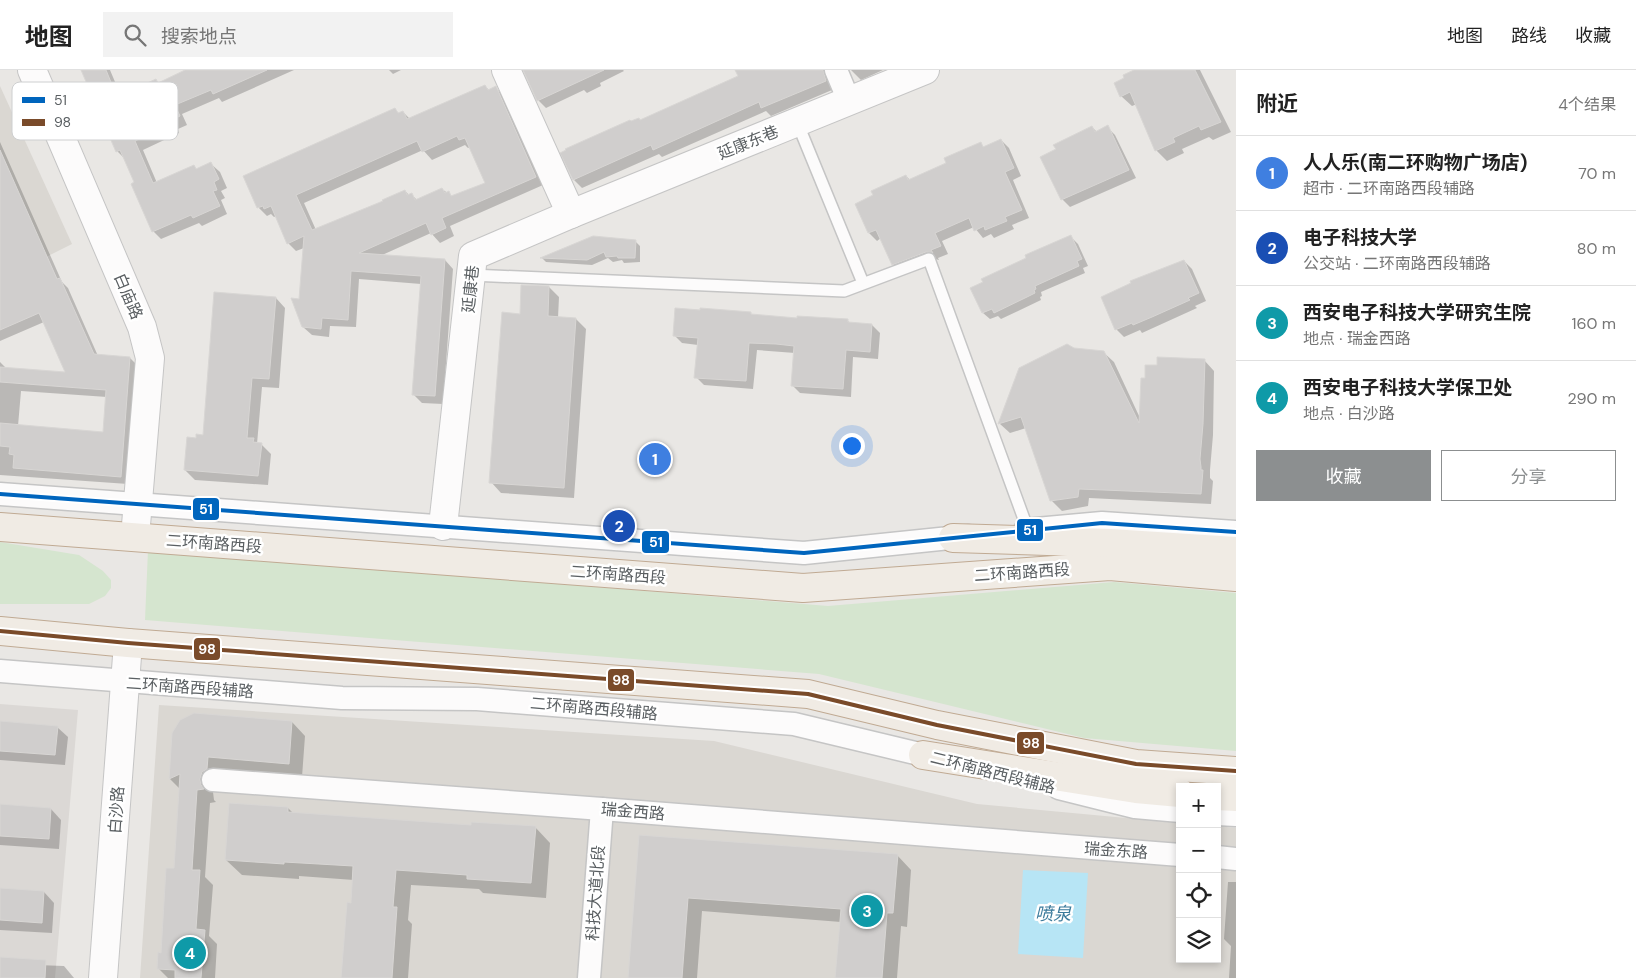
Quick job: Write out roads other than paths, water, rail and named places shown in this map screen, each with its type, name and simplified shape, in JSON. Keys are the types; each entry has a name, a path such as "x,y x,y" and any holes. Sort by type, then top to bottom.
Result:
{"highway":[{"name":"二环南路西段","path":"0,527 803,588 934,578 1110,554 1236,577"},
{"path":"952,538 1110,554 1236,551"},
{"path":"0,631 808,694 937,725 1136,777 1176,792"},
{"path":"923,755 1136,777 1236,771"},
{"path":"1221,796 1236,797"}],"street":[{"name":"白庙路","path":"32,70 37,82"},
{"path":"506,70 571,214"},
{"path":"836,70 849,101"},
{"name":"延康东巷","path":"571,214 925,70"},
{"name":"白庙路","path":"62,140 142,327 150,358 135,537"},
{"name":"延康巷","path":"443,526 474,256 571,214"},
{"path":"0,494 804,553 1102,523 1236,532"},
{"name":"白沙路","path":"103,978 128,642"},
{"name":"二环南路西段辅路","path":"0,670 126,682 342,698 477,699 794,724 1135,807 1176,810"},
{"name":"瑞金西路","path":"213,780 602,809 1053,846"},
{"name":"科技大道北段","path":"589,978 602,809"},
{"path":"1221,814 1236,816"},
{"name":"瑞金东路","path":"1053,846 1176,855"},
{"path":"1221,857 1236,859"}],"lane":[{"path":"797,122 863,283"},
{"path":"472,275 844,290 929,259 1028,530"}],"water":[{"name":"喷泉","path":"1023,870 1088,873 1083,958 1018,954"}],"place":[{"name":"人人乐(南二环购物广场店)","path":"655,459"},
{"name":"电子科技大学","path":"619,526"},
{"name":"西安电子科技大学研究生院","path":"867,911"},
{"name":"西安电子科技大学保卫处","path":"190,953"}]}
